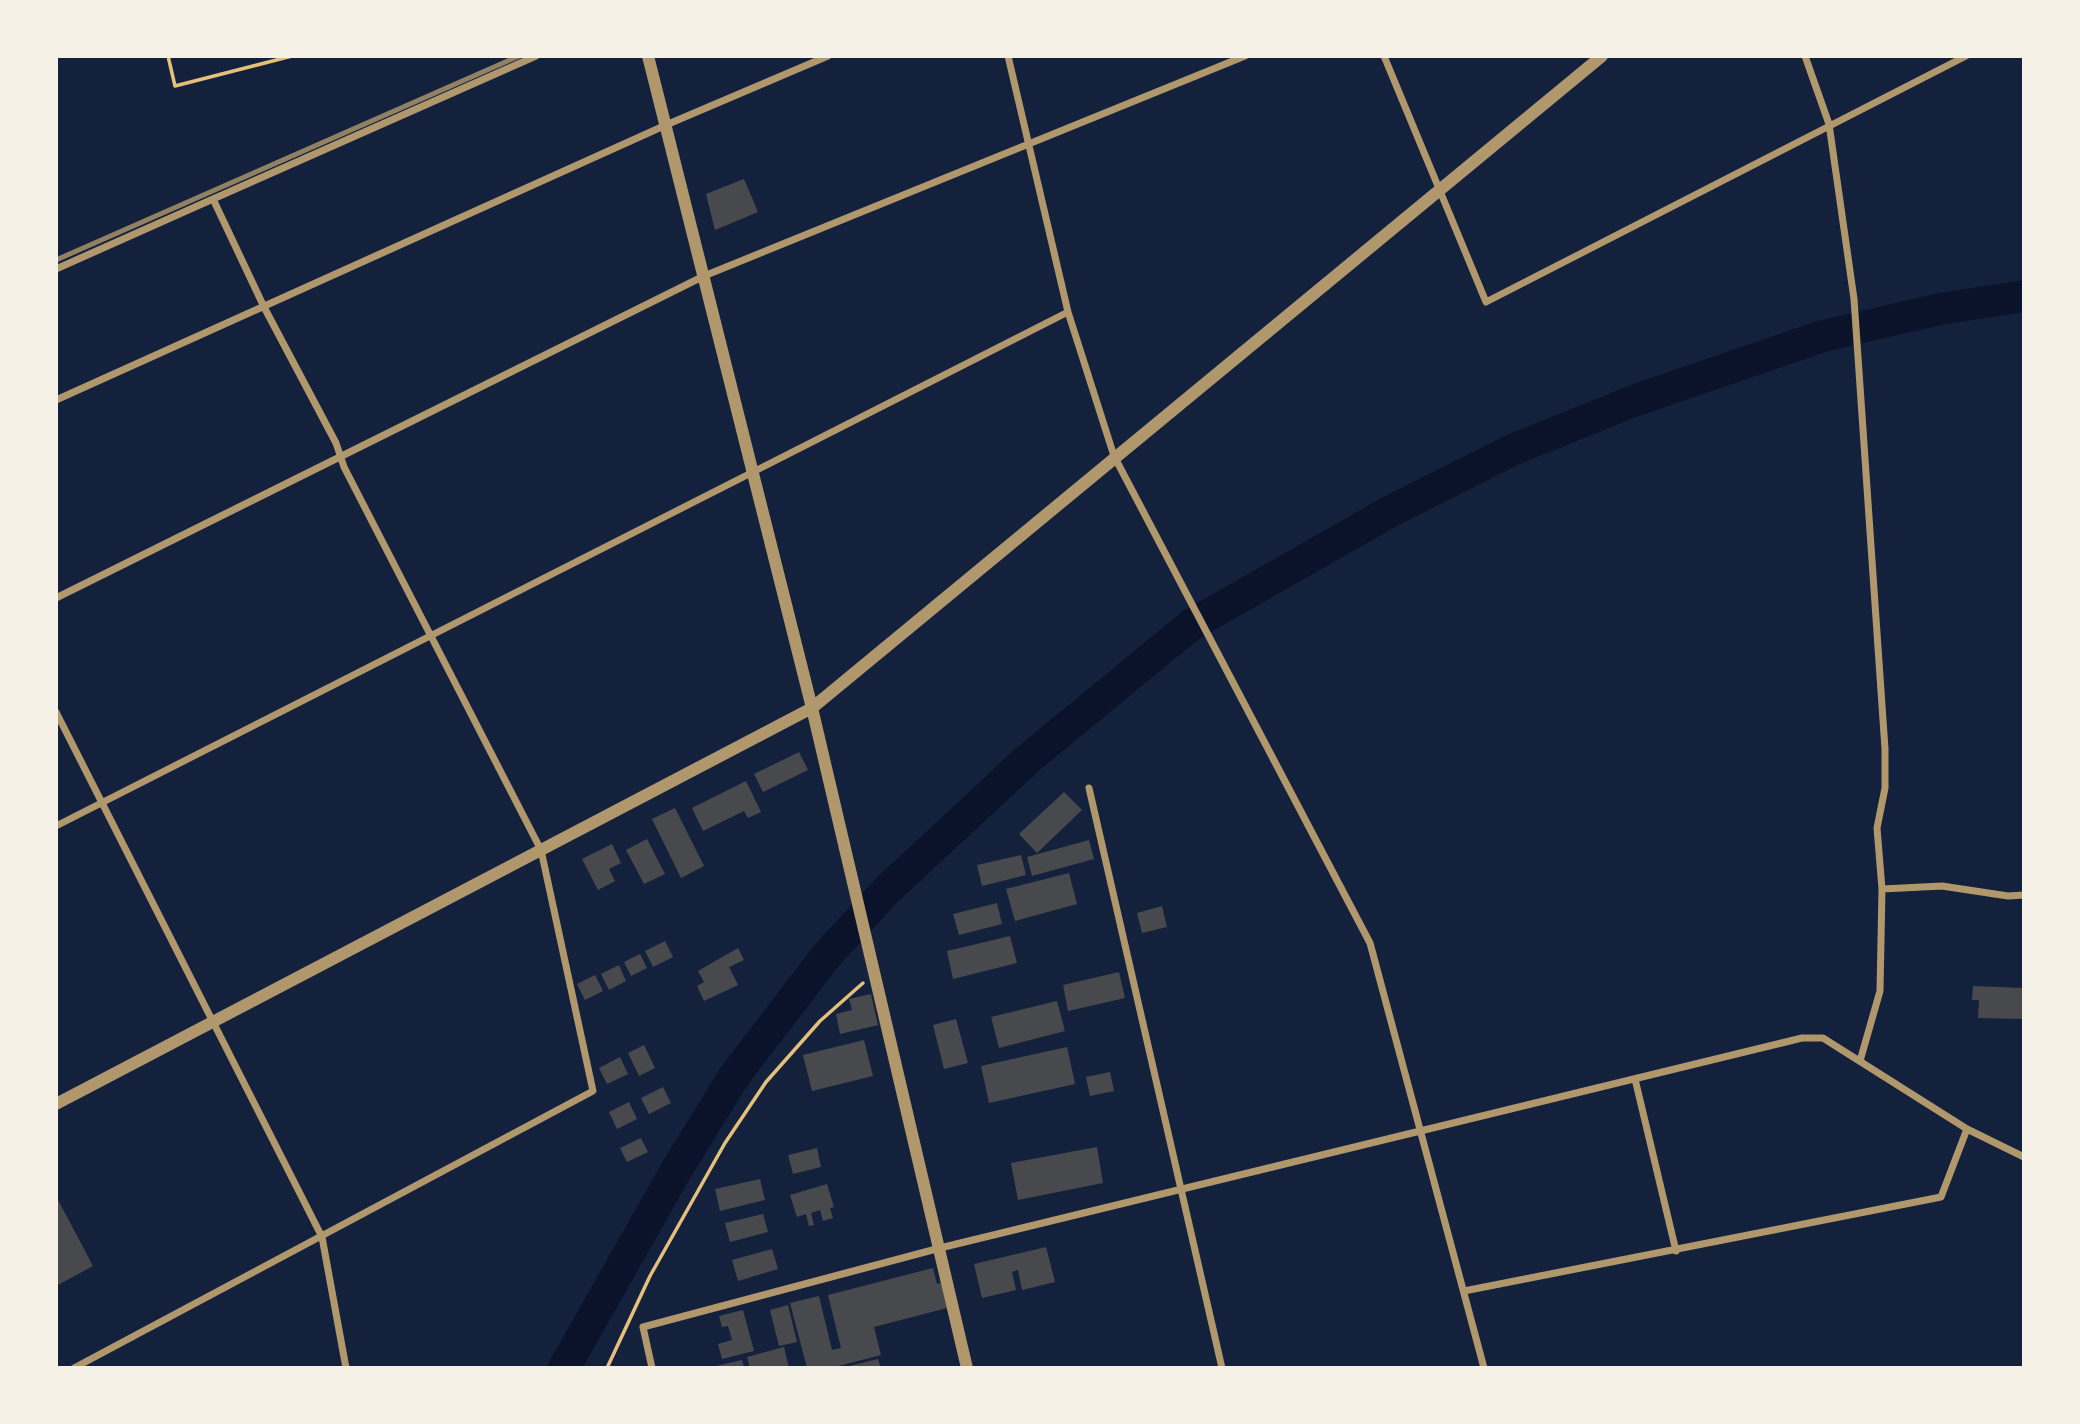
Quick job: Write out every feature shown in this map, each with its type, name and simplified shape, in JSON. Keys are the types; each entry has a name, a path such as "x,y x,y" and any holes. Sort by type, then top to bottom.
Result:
{"street":[{"path":"56,269 536,56"},
{"path":"648,56 812,708 967,1368"},
{"path":"56,400 666,125 828,56"},
{"path":"1008,56 1068,312 1114,456 1370,943 1484,1368"},
{"path":"56,598 704,276 1245,56"},
{"path":"1384,56 1486,302 1966,56"},
{"path":"56,1104 812,708 1114,456 1602,56"},
{"path":"1804,56 1829,124 1854,299 1885,749 1885,788 1877,828 1882,889 1880,991 1860,1061"},
{"path":"74,1368 593,1091 541,850 430,637 264,307 213,199"},
{"path":"56,826 1068,312"},
{"path":"56,712 322,1237 346,1368"},
{"path":"1088,788 1223,1368"},
{"path":"1882,889 1942,886 2008,897 2024,895"},
{"path":"652,1368 643,1327 940,1248 1802,1038 1823,1038 1968,1129 2024,1157"},
{"path":"1635,1079 1676,1251"},
{"path":"1464,1291 1941,1197 1968,1129"}],"path":[{"path":"168,56 175,86 292,56"},
{"path":"607,1368 650,1276 725,1143 766,1082 820,1020 872,971"}],"building":[{"path":"744,179 758,212 715,230 706,194"},
{"path":"799,752 808,770 763,792 754,774"},
{"path":"746,781 761,812 748,818 744,811 703,831 692,808"},
{"path":"1064,792 1082,810 1037,853 1019,834"},
{"path":"675,808 704,866 681,878 652,819"},
{"path":"647,839 665,874 644,884 626,850"},
{"path":"1089,840 1094,859 1032,876 1027,857"},
{"path":"612,844 621,863 609,869 615,881 598,890 582,859"},
{"path":"1021,855 1026,875 982,886 977,865"},
{"path":"1069,873 1077,904 1015,921 1006,889"},
{"path":"997,903 1002,924 959,935 953,914"},
{"path":"1162,906 1167,927 1142,933 1137,913"},
{"path":"1010,936 1017,963 953,979 947,951"},
{"path":"665,941 673,957 653,967 645,951"},
{"path":"738,948 744,960 729,967 738,985 704,1001 697,986 704,982 698,971"},
{"path":"640,954 647,968 631,976 624,962"},
{"path":"619,965 626,981 609,990 601,974"},
{"path":"1119,972 1125,998 1068,1011 1063,985"},
{"path":"595,975 603,991 585,1000 577,984"},
{"path":"1973,986 2024,988 2024,1019 1978,1018 1979,1000 1972,1000"},
{"path":"871,994 878,1025 840,1034 836,1014 852,1010 849,999"},
{"path":"1057,1001 1065,1031 999,1048 991,1017"},
{"path":"956,1019 968,1063 944,1069 933,1025"},
{"path":"864,1040 873,1076 812,1091 803,1055"},
{"path":"644,1045 655,1068 639,1076 628,1053"},
{"path":"1067,1047 1075,1084 989,1103 981,1066"},
{"path":"620,1057 628,1074 607,1084 599,1068"},
{"path":"1110,1072 1114,1091 1090,1096 1086,1077"},
{"path":"663,1087 671,1103 649,1114 641,1098"},
{"path":"629,1102 637,1119 617,1129 609,1112"},
{"path":"641,1138 648,1152 627,1162 620,1148"},
{"path":"1097,1147 1103,1183 1018,1200 1011,1163"},
{"path":"817,1148 821,1167 793,1174 788,1155"},
{"path":"760,1179 765,1200 720,1211 715,1189"},
{"path":"827,1184 834,1207 830,1208 833,1218 823,1221 820,1210 811,1213 814,1225 809,1226 806,1214 797,1217 790,1195"},
{"path":"56,1196 93,1266 56,1286"},
{"path":"763,1214 768,1232 730,1242 725,1223"},
{"path":"1046,1247 1055,1282 1022,1290 1018,1270 1012,1272 1016,1290 982,1298 974,1264"},
{"path":"772,1249 778,1269 738,1281 732,1260"},
{"path":"933,1268 937,1284 941,1283 947,1308 874,1327 881,1355 831,1368 807,1368 790,1303 819,1296 832,1350 841,1348 828,1295"},
{"path":"788,1305 797,1342 779,1346 770,1310"},
{"path":"743,1310 754,1351 722,1359 718,1344 732,1340 728,1326 722,1327 719,1316"},
{"path":"784,1347 789,1368 750,1368 747,1357"},
{"path":"878,1359 881,1368 845,1368 845,1367"},
{"path":"742,1360 744,1368 712,1368 712,1367"}],"waterway":[{"path":"564,1368 678,1167 735,1075 827,955 887,890 1028,759 1191,625 1391,511 1512,450 1636,400 1823,336 1940,309 2024,296"}],"railway":[{"path":"56,260 519,56"}]}
